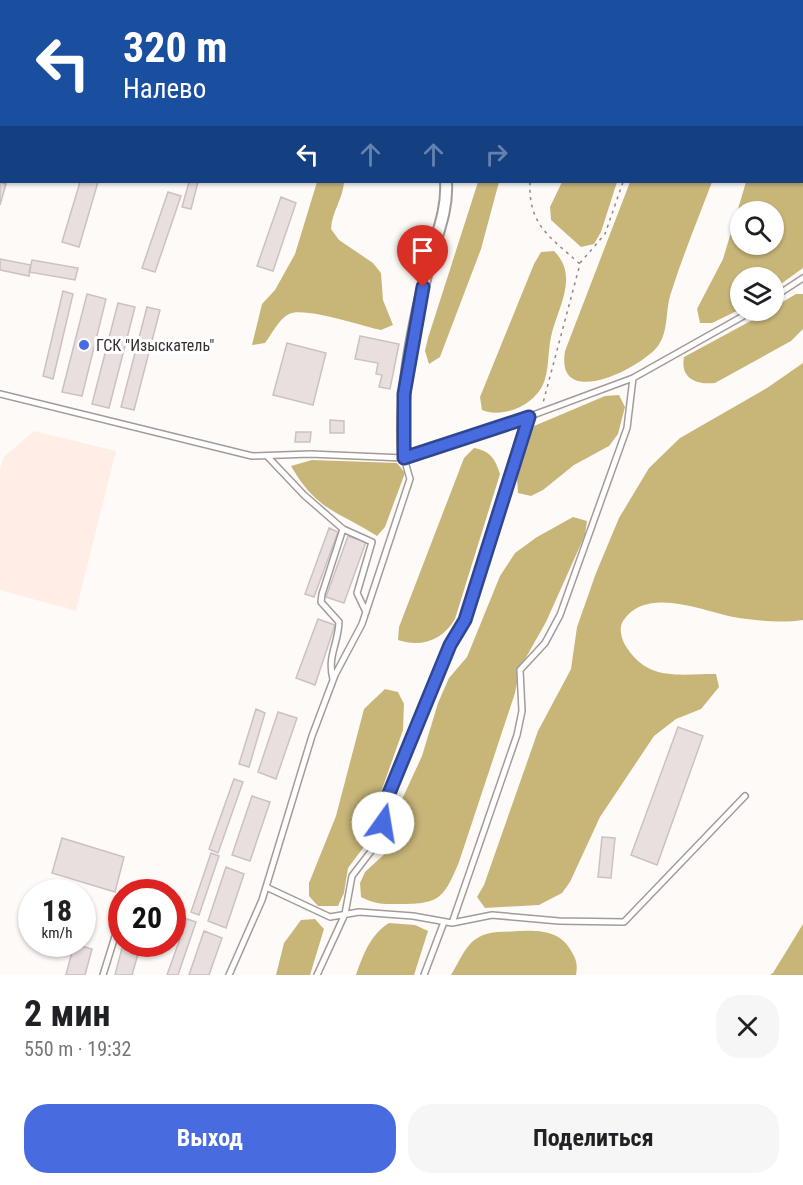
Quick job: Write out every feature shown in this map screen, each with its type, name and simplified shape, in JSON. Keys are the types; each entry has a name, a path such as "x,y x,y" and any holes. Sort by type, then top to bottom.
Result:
{"street":[{"path":"404,458 404,394 408,366 427,268 448,202 446,183"}],"lane":[{"path":"784,290 803,278"},
{"path":"0,394 252,456 310,454 404,458 529,417 633,378 734,321"},
{"path":"452,923 517,735 522,711 520,670 545,643 564,604 627,428 633,378"},
{"path":"317,975 345,915 352,876 382,837 383,808 450,645 465,620 529,417"},
{"path":"267,456 304,495 343,529 372,542 357,593 366,612"},
{"path":"229,975 266,887 312,736 333,681 366,612 410,479 404,458"},
{"path":"333,681 330,657 336,644 339,622 321,602 343,529"},
{"path":"266,887 330,917 359,912 413,916 452,923 492,915 558,921 624,922 745,796"},
{"path":"424,975 444,922"},
{"path":"103,975 109,957"}],"path":[{"path":"530,183 532,213 543,231 580,264"},
{"path":"540,412 580,264 605,234 623,183"}],"shaded area":[{"path":"317,183 344,183 331,229 339,240 373,263 381,273 383,300 393,325 381,330 320,314 296,312 282,320 265,343 252,345 262,304 275,290 295,254"},
{"path":"478,183 499,183 481,249 440,357 429,364 425,351"},
{"path":"562,183 617,183 601,232 594,244 581,247 551,220 550,207"},
{"path":"630,183 712,183 669,300 664,334 658,346 634,365 618,374 601,380 585,382 573,379 565,369 565,351"},
{"path":"746,183 803,183 803,268 784,282 784,267 730,267 730,314 712,323 700,323 697,309 723,259 730,236 730,255 784,255 784,201 740,201"},
{"path":"554,251 562,261 566,282 551,337 546,374 541,388 528,402 510,411 482,410 480,397 534,264 541,252"},
{"path":"796,294 803,294 803,329 791,341 715,383 702,383 687,375 683,364 684,357 751,321 784,321 784,301"},
{"path":"803,363 803,620 747,619 662,602 647,604 634,610 621,626 624,643 633,656 652,670 664,673 716,674 719,687 701,709 676,719 654,736 600,817 570,882 562,893 539,905 485,908 477,897 484,885 538,731 571,669 577,627 619,518 649,468 680,438 767,388"},
{"path":"619,395 625,407 618,434 609,446 574,465 543,490 531,496 518,493 517,479 534,426 605,396"},
{"path":"34,431 116,451 76,611 0,590 0,469 4,457"},
{"path":"474,448 491,456 500,474 455,619 444,632 431,640 415,643 398,640 399,627 464,458"},
{"path":"312,460 397,463 405,473 385,527 377,536 329,508 310,492 291,466"},
{"path":"573,517 587,521 585,535 546,622 520,668 515,693 459,862 448,885 437,898 422,903 382,904 361,897 360,883 365,872 390,849 398,808 422,756 438,703 449,678 467,657 500,576 515,553 537,537"},
{"path":"385,689 398,692 404,704 403,730 380,795 372,836 348,868 344,893 338,906 318,906 309,896 309,883 336,816 364,709"},
{"path":"315,919 324,929 310,975 276,975 284,943 301,920"},
{"path":"389,923 415,925 428,931 414,975 356,975 372,939"},
{"path":"803,924 803,975 770,975 773,973"},
{"path":"538,931 556,936 564,941 574,956 577,964 576,975 451,975 473,941 497,932"}],"building":[{"path":"0,183 3,183 6,184 0,205"},
{"path":"80,183 98,183 79,247 62,242"},
{"path":"189,183 198,183 191,209 182,207"},
{"path":"168,192 181,196 155,272 142,268"},
{"path":"281,197 296,203 273,271 257,266"},
{"path":"0,259 31,265 29,276 0,270"},
{"path":"32,260 78,268 75,280 29,272"},
{"name":"ГСК \"Изыскатель\"","path":"63,291 73,294 53,379 43,376"},
{"name":"ГСК \"Изыскатель\"","path":"87,294 106,299 82,396 62,392"},
{"name":"ГСК \"Изыскатель\"","path":"118,303 135,307 109,408 92,404"},
{"name":"ГСК \"Изыскатель\"","path":"147,307 160,310 134,410 121,407"},
{"path":"360,336 399,344 390,389 379,387 382,375 376,374 378,363 355,359"},
{"path":"287,343 326,353 313,405 273,395"},
{"path":"330,420 344,421 344,433 330,433"},
{"path":"296,432 311,432 310,442 295,442"},
{"path":"329,528 338,532 314,597 305,594"},
{"path":"348,536 366,542 344,603 326,597"},
{"path":"318,619 335,625 315,685 296,678"},
{"path":"256,709 265,713 249,767 239,764"},
{"path":"278,712 297,718 276,779 258,772"},
{"path":"678,727 703,736 657,865 631,855"},
{"path":"234,779 243,782 218,853 209,849"},
{"path":"252,796 270,802 250,861 232,855"},
{"path":"602,837 615,838 611,878 598,877"},
{"path":"62,838 124,857 118,879 108,879 108,890 96,886 96,879 72,879 52,873"},
{"path":"211,853 219,856 199,915 191,912"},
{"path":"226,867 244,874 226,928 208,921"},
{"path":"187,919 196,922 186,951"},
{"path":"204,931 222,938 209,975 189,975"},
{"path":"71,957 90,957 85,975 66,975"},
{"path":"120,957 137,957 132,975 115,975"},
{"path":"173,957 184,957 178,975 167,975"}],"place":[{"name":"ГСК \"Изыскатель\"","path":"84,345"}],"route":[{"path":"383,823 383,808 450,645 465,620 529,417 404,458 402,438 404,394 411,342 423,287"}]}
